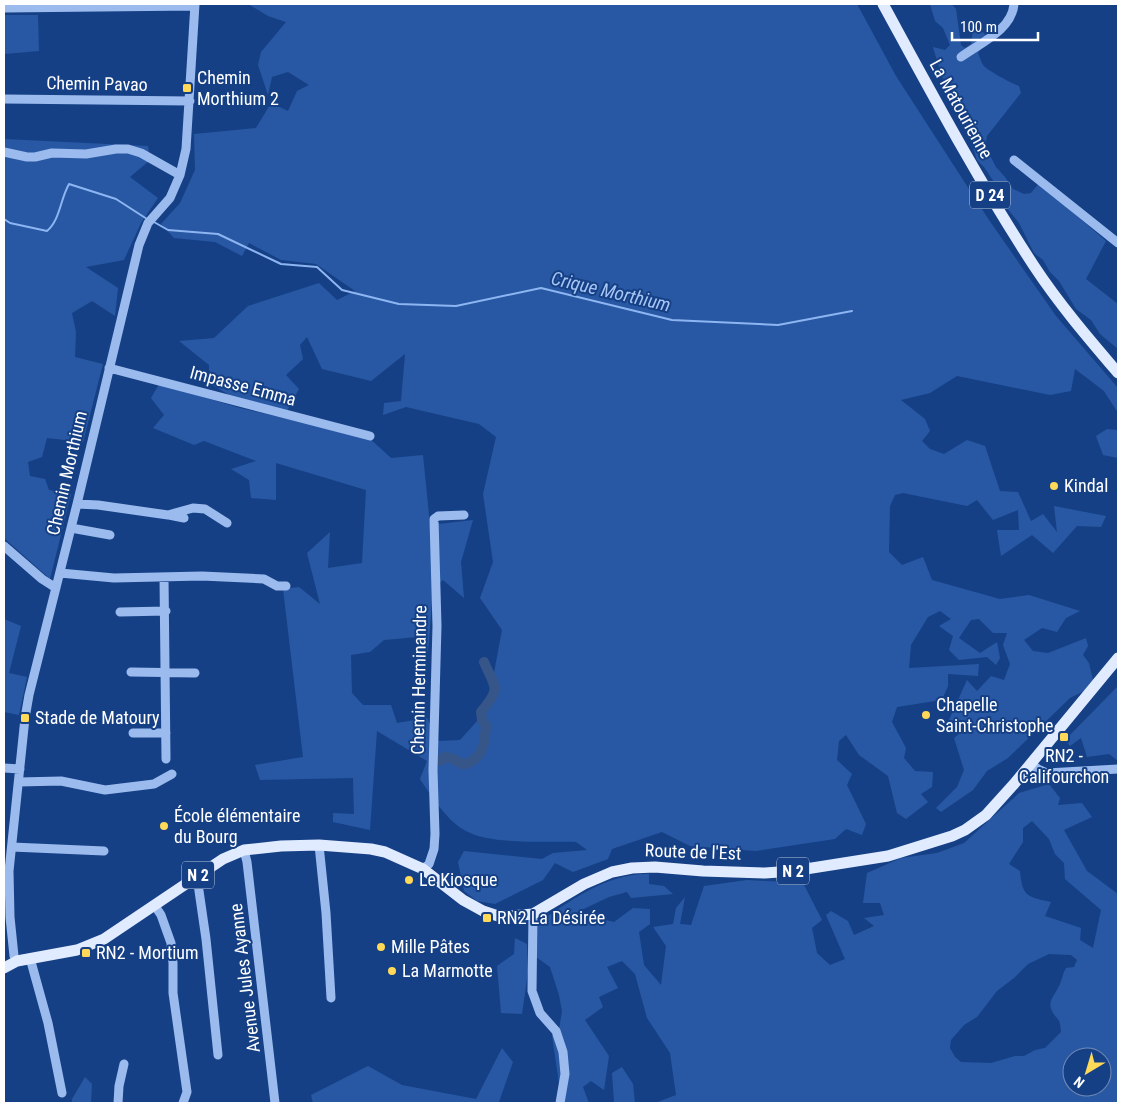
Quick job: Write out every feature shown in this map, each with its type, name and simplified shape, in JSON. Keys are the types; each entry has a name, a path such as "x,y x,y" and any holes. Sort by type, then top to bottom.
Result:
{"main road":[{"name":"La Matourienne","path":"883,4 969,161 1021,245 1063,306 1118,374"},
{"name":"Route de l'Est","path":"4,968 16,961 77,950 104,939 223,859 244,850 281,846 319,845 365,848 385,852 423,869 463,900 483,911 498,916 533,914 584,884 612,872 632,868 655,867 765,873 831,866 901,852 952,836 976,823 995,806 1118,658"}],"street":[{"path":"961,57 1004,26 1011,17 1014,4"},
{"path":"4,8 195,5"},
{"name":"Chemin Morthium","path":"16,961 10,917 7,871 12,847 24,718 28,695 60,573 139,245 150,220 170,198 180,175 186,149 195,5"},
{"name":"Chemin Pavao","path":"4,99 190,101"},
{"path":"4,152 35,157 52,153 86,154 128,149 141,153 180,175"},
{"path":"1014,160 1118,243"},
{"name":"Impasse Emma","path":"108,368 370,436"},
{"path":"77,504 98,504 184,518"},
{"path":"168,515 193,508 205,509 228,523"},
{"name":"Chemin Herminandre","path":"423,869 429,864 434,849 435,834 433,770 437,626 434,519 438,516 464,515"},
{"path":"71,528 110,535"},
{"path":"4,546 42,579 56,588"},
{"path":"60,573 114,578 202,576 264,579 277,586 286,586"},
{"path":"164,577 166,611 166,759"},
{"path":"120,612 166,611"},
{"path":"131,672 194,673"},
{"path":"133,733 166,733"},
{"path":"1031,764 1038,770 1047,773 1118,769"},
{"path":"4,768 20,769"},
{"path":"19,782 61,781 105,790 154,784 172,774"},
{"path":"319,845 326,913 331,998"},
{"path":"12,847 104,851"},
{"name":"Avenue Jules Ayanne","path":"244,850 257,941 275,1103"},
{"path":"194,878 198,884 206,939 218,1055"},
{"path":"155,906 171,943 173,993 187,1092 182,1103"},
{"path":"533,914 532,991 540,1013 556,1031 563,1052 565,1074 560,1103"},
{"path":"30,958 48,1023 62,1093"},
{"path":"118,1103 119,1086 124,1064"}],"shaded area":[{"path":"248,4 857,4 896,76 989,220 1056,316 1118,388 1118,413 1104,391 1075,369 1071,391 1050,395 957,376 930,393 901,400 925,419 930,431 922,441 930,449 944,454 967,440 985,446 1000,491 1018,492 1031,521 1043,514 1057,532 1054,506 1106,516 1101,527 1077,526 1053,553 1032,535 1001,556 997,530 1019,530 1018,510 993,520 977,500 967,506 903,493 895,495 890,506 889,552 902,565 923,557 932,580 1000,599 1029,595 1080,611 1066,618 1057,632 1042,628 1024,640 1033,651 1048,653 1086,638 1088,646 1083,655 1089,663 1093,680 1084,691 1070,698 1008,758 987,771 973,790 941,812 936,808 957,787 964,770 954,738 971,724 949,720 967,680 977,691 991,676 1004,680 1010,664 1003,645 1007,633 993,633 979,619 971,620 959,638 980,653 997,642 1000,658 996,665 987,657 959,660 949,650 953,636 939,626 951,619 940,611 928,617 911,645 909,668 979,664 978,676 948,674 948,686 942,700 897,707 892,722 906,748 904,758 915,771 933,772 932,787 921,794 928,802 906,819 897,813 888,776 859,755 846,735 839,741 837,760 852,774 847,785 866,824 862,835 846,829 835,839 756,851 690,846 662,832 612,849 608,859 573,872 555,863 543,880 495,904 477,901 464,891 458,862 464,851 542,859 553,853 587,850 576,842 504,840 466,831 446,815 420,779 427,761 377,731 370,830 333,822 333,813 354,814 353,778 260,780 255,765 303,757 283,589 299,587 320,604 307,553 330,532 328,568 362,563 366,490 276,463 276,500 251,498 249,480 231,469 256,461 204,441 194,445 153,428 164,415 151,398 159,384 240,408 368,437 391,458 423,455 430,525 473,520 461,562 464,598 443,580 433,589 428,652 417,637 384,640 370,652 351,655 352,693 363,705 391,705 397,723 427,718 439,741 460,740 487,710 502,630 480,598 493,562 483,494 496,437 479,424 406,407 383,415 384,403 401,401 405,354 371,381 322,369 307,337 300,345 303,359 286,375 299,389 287,411 236,399 209,383 209,365 179,341 214,338 248,306 319,283 337,300 355,291 316,264 281,260 249,243 242,256 215,242 174,238 161,224 180,203 195,170 194,134 256,128 271,103 288,111 297,91 309,85 288,72 272,77 268,95 258,65 261,52 286,22 268,16"},
{"path":"930,4 952,4 956,9 961,45 965,48 971,44 974,24 989,38 978,53 983,65 1005,80 1019,86 1021,93 987,136 985,146 996,167 1013,189 1024,194 1031,193 1039,183 1106,241 1086,279 1118,304 1118,349 1100,334 1091,320 1076,309 1059,281 1050,272 1043,260 1034,253 1019,223 1002,202 996,185 977,160 956,94 942,77 933,47 945,50 950,45 943,28 935,21"},
{"path":"4,15 38,15 39,51 4,54"},
{"path":"4,139 148,146 150,160 130,177 158,198 141,223 124,260 86,267 118,288 115,316 92,301 72,313 76,332 75,357 103,364 83,442 47,438 42,457 28,462 30,476 45,479 49,490 71,494 50,579 4,538"},
{"path":"1107,429 1118,430 1118,458 1103,455 1096,436"},
{"path":"4,619 21,626 9,673 27,677 19,715 4,712"},
{"path":"1118,686 1118,761 1109,754 1087,757 1081,738 1070,746 1065,740"},
{"path":"1049,784 1060,798 1058,805 1082,803 1092,817 1064,830 1087,871 1118,894 1118,1103 655,1103 676,1095 670,1053 647,1018 635,974 622,961 607,967 618,988 599,997 603,1007 585,1020 609,1056 604,1090 591,1081 583,1087 589,1103 562,1103 552,1036 559,1030 562,1011 550,967 536,957 536,924 549,915 604,883 633,875 649,874 649,884 664,886 673,894 631,898 627,892 609,897 575,913 614,922 633,908 650,909 650,924 639,932 644,965 661,985 666,946 653,927 673,924 676,908 685,897 680,924 691,925 704,886 747,880 803,883 822,920 812,928 817,953 830,965 845,959 826,915 831,911 848,921 854,935 874,926 864,918 884,915 880,903 863,903 867,873 901,858 937,853 964,843 1019,793","holes":["1032,821 1049,839 1055,854 1064,863 1065,879 1101,910 1093,948 1080,940 1081,928 1045,916 1051,902 1036,899 1027,894 1022,886 1020,871 1009,864 1023,842 1023,828","1049,954 1071,955 1077,960 1074,967 1066,968 1050,1004 1059,1021 1061,1032 1045,1048 1035,1050 1024,1056 1015,1056 991,1063 961,1062 955,1057 950,1048 951,1040 964,1025 977,1017 997,991 1028,964"]},
{"path":"515,938 527,944 528,972 522,1014 501,1013 497,966 514,954"},
{"path":"502,1048 513,1062 499,1102 501,1103 313,1103 311,1095 368,1066 402,1085 476,1099"},
{"path":"622,1067 633,1084 635,1103 613,1103 612,1073"},
{"path":"85,1077 92,1084 91,1103 72,1103 72,1099"}],"waterway":[{"name":"Crique Morthium","path":"4,219 10,223 47,231 55,221 69,184 116,199 147,219"},
{"name":"Crique Morthium","path":"154,222 168,230 218,234 281,264 317,267 342,290 399,304 456,306 541,288 672,320 778,325 852,311"},
{"path":"441,761 444,757 467,764 481,752 486,726 482,720 481,712 488,704 494,692 493,683 484,662"}],"place":[{"name":"Chemin Morthium 2","path":"187,88"},
{"name":"Kindal","path":"1054,486"},
{"name":"Chapelle Saint-Christophe","path":"926,715"},
{"name":"Stade de Matoury","path":"25,718"},
{"name":"RN2 - Califourchon","path":"1064,737"},
{"name":"École élémentaire du Bourg","path":"164,826"},
{"name":"Le Kiosque","path":"409,880"},
{"name":"RN2 La Désirée","path":"487,918"},
{"name":"Mille Pâtes","path":"381,947"},
{"name":"RN2 - Mortium","path":"86,953"},
{"name":"La Marmotte","path":"392,971"}]}
